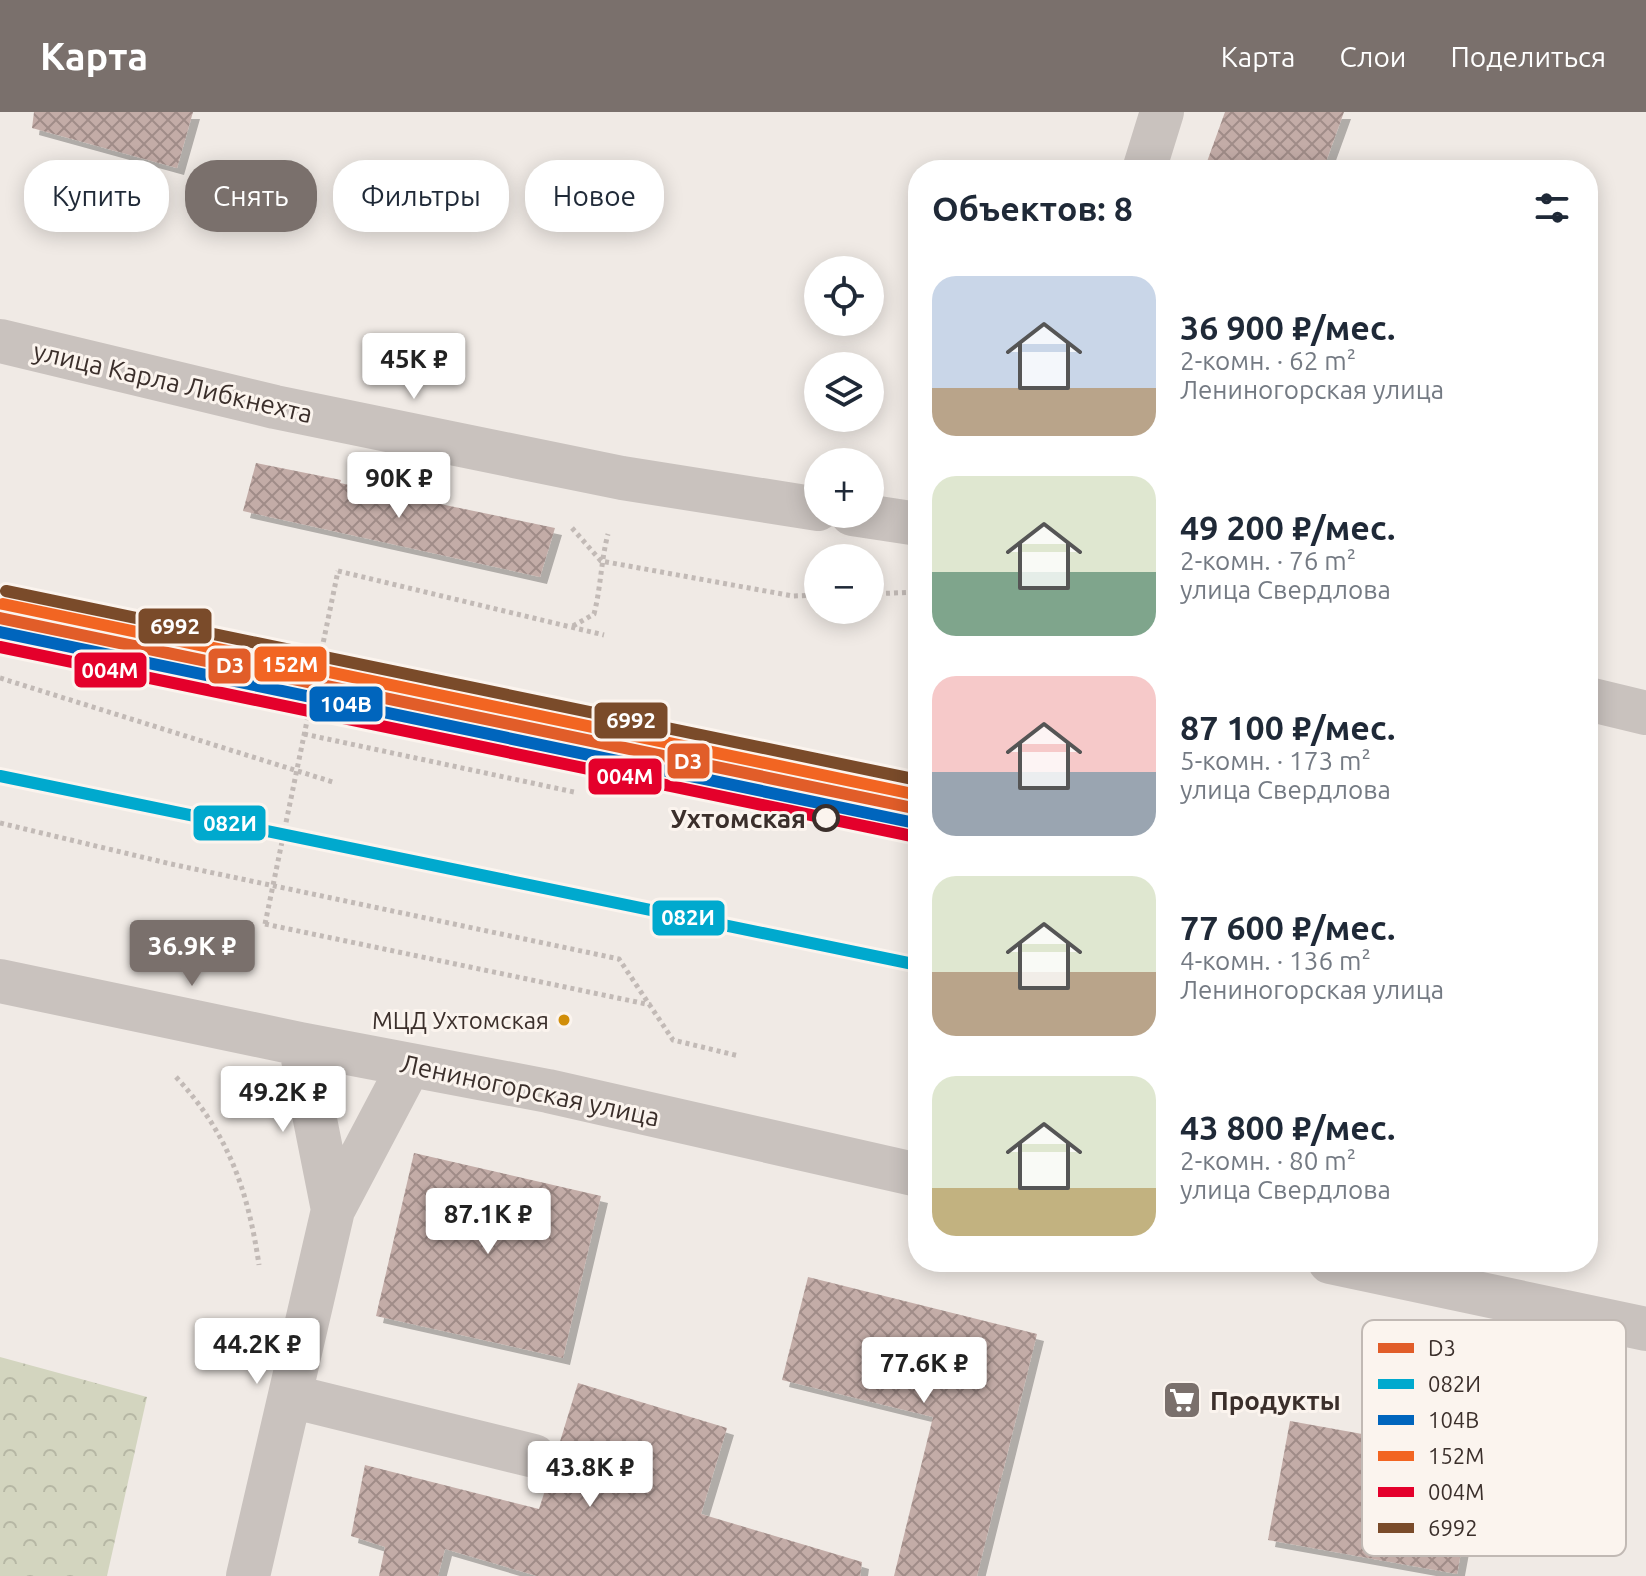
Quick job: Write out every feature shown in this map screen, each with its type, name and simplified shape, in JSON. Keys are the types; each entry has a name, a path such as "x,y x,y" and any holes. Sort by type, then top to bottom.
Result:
{"street":[{"path":"1147,160 1162,112"},
{"name":"улица Карла Либкнехта","path":"0,341 275,407 607,475 804,507"},
{"path":"884,519 908,522"},
{"path":"1598,701 1646,713"},
{"name":"Лениногорская улица","path":"0,981 409,1066 548,1091 908,1173"},
{"path":"300,1044 333,1210"},
{"path":"248,1576 333,1210 409,1066"},
{"path":"1377,1272 1604,1320"},
{"path":"1626,1325 1646,1329"},
{"path":"290,1396 534,1456"}],"path":[{"path":"604,635 338,571 265,924 651,1005"},
{"path":"572,626 594,614 600,590"},
{"path":"884,593 908,592"},
{"path":"0,678 336,783"},
{"path":"304,734 574,792"},
{"path":"0,823 171,864 619,959 673,1040 739,1056"},
{"path":"172,1073 198,1101 236,1166 252,1220 262,1279"}],"green space":[{"path":"0,1357 147,1397 107,1576 0,1576"}],"building":[{"path":"34,112 193,112 177,168 169,166 169,160 148,160 32,128"},
{"path":"1225,112 1344,112 1327,160 1208,160"},
{"path":"256,463 555,528 540,577 243,511"},
{"path":"414,1153 601,1196 563,1358 376,1316"},
{"path":"808,1277 1037,1334 977,1576 894,1576 933,1417 782,1380"},
{"path":"578,1383 727,1428 701,1514 862,1562 860,1576 537,1576 445,1549 438,1576 379,1576 385,1547 351,1536 365,1465 539,1509 550,1475 558,1463 558,1448"},
{"path":"1290,1421 1362,1434 1362,1556 1460,1556 1457,1574 1268,1540"}],"transit line":[{"name":"6992","path":"6,591 908,778"},
{"name":"152М","path":"3,604 908,793"},
{"name":"D3","path":"0,618 908,807"},
{"name":"104В","path":"0,632 908,822"},
{"name":"004М","path":"0,647 908,835"},
{"name":"082И","path":"0,776 908,963"}],"place":[{"name":"Ухтомская","path":"826,818"},
{"name":"МЦД Ухтомская","path":"564,1020"},
{"name":"Продукты","path":"1182,1400"}]}
